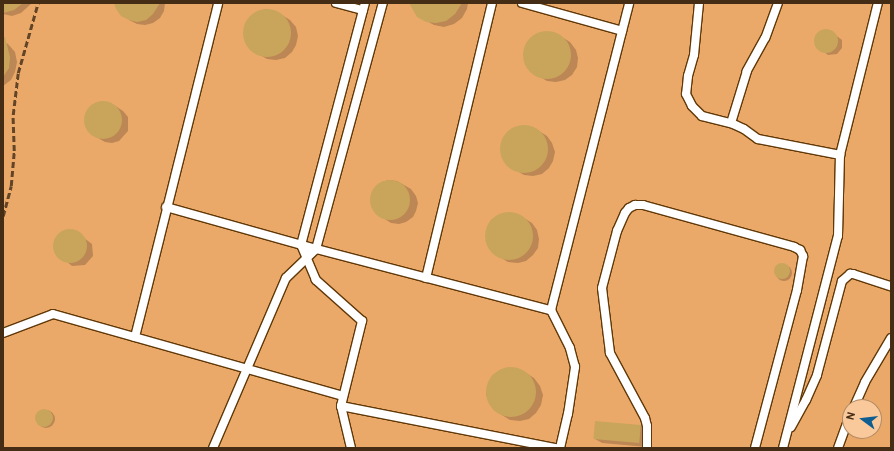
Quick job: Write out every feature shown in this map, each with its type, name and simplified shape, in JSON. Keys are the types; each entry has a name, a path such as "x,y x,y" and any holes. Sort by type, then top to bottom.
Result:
{"lane":[{"path":"135,337 166,207 218,3"},
{"path":"336,3 364,7 301,245 316,280 362,321 341,406 351,448"},
{"path":"213,448 286,278 316,249 383,3"},
{"path":"426,278 492,3"},
{"path":"522,3 622,31"},
{"path":"560,448 568,414 575,366 570,348 551,310 629,3"},
{"path":"699,3 694,55 688,76 686,94 692,106 702,116 731,123 744,129 758,139 840,155"},
{"path":"782,448 838,236 840,155 878,3"},
{"path":"731,123 746,71 765,38 775,4"},
{"path":"647,448 647,426 645,418 610,353 602,288 617,231 625,213 629,208 635,205 651,207 794,247 800,250 803,256 797,290 755,448"},
{"path":"166,207 301,245 551,310"},
{"path":"786,436 814,382 842,281 850,274 853,274 891,286"},
{"path":"3,333 53,314 343,396"},
{"path":"858,399 865,382 891,338"},
{"path":"341,406 556,448"},
{"path":"838,448 842,437"}],"shaded area":[{"path":"3,3 891,3 891,448 3,448"}],"building":[{"path":"3,3 23,3 14,10 3,13"},
{"path":"114,3 160,3 153,14 146,20 137,22 121,16"},
{"path":"409,3 462,3 455,14 446,21 436,23 426,22 417,17"},
{"path":"267,9 276,11 284,16 289,24 291,33 289,42 284,50 276,55 267,57 258,55 250,50 245,42 243,33 245,24 250,16 258,11"},
{"path":"826,29 831,30 837,36 837,46 831,52 826,53 821,52 815,46 814,41 815,36 821,30"},
{"path":"547,31 556,33 564,38 569,46 571,55 569,64 564,72 556,77 547,79 538,77 530,72 525,64 523,55 525,46 530,38 538,33"},
{"path":"3,37 5,37 10,57 9,68 3,77"},
{"path":"99,101 107,101 117,106 121,113 121,127 117,134 107,139 99,139 89,134 87,131 84,124 84,116 89,106 92,104"},
{"path":"524,125 533,127 541,132 546,140 548,149 546,158 541,166 533,171 524,173 515,171 507,166 502,158 500,149 502,140 507,132 515,127"},
{"path":"394,180 401,183 407,189 410,200 409,208 401,217 394,220 386,220 379,217 371,208 370,196 373,189 382,181"},
{"path":"509,212 518,214 526,219 531,227 533,236 531,245 526,253 518,258 509,260 500,258 492,253 487,245 485,236 487,227 492,219 500,214"},
{"path":"70,229 82,234 87,246 82,258 70,263 58,258 53,246 58,234"},
{"path":"782,263 789,268 790,271 785,278 782,279 775,274 774,271 779,264"},
{"path":"506,367 516,367 529,374 536,387 536,397 529,410 516,417 506,417 497,413 490,406 486,397 486,387 490,378 497,371"},
{"path":"44,409 50,412 53,418 50,424 44,427 38,424 35,418 38,412"},
{"path":"595,421 641,425 639,443 593,439"}],"railway":[{"path":"3,216 11,186 14,151 13,115 18,73 38,3"}]}
